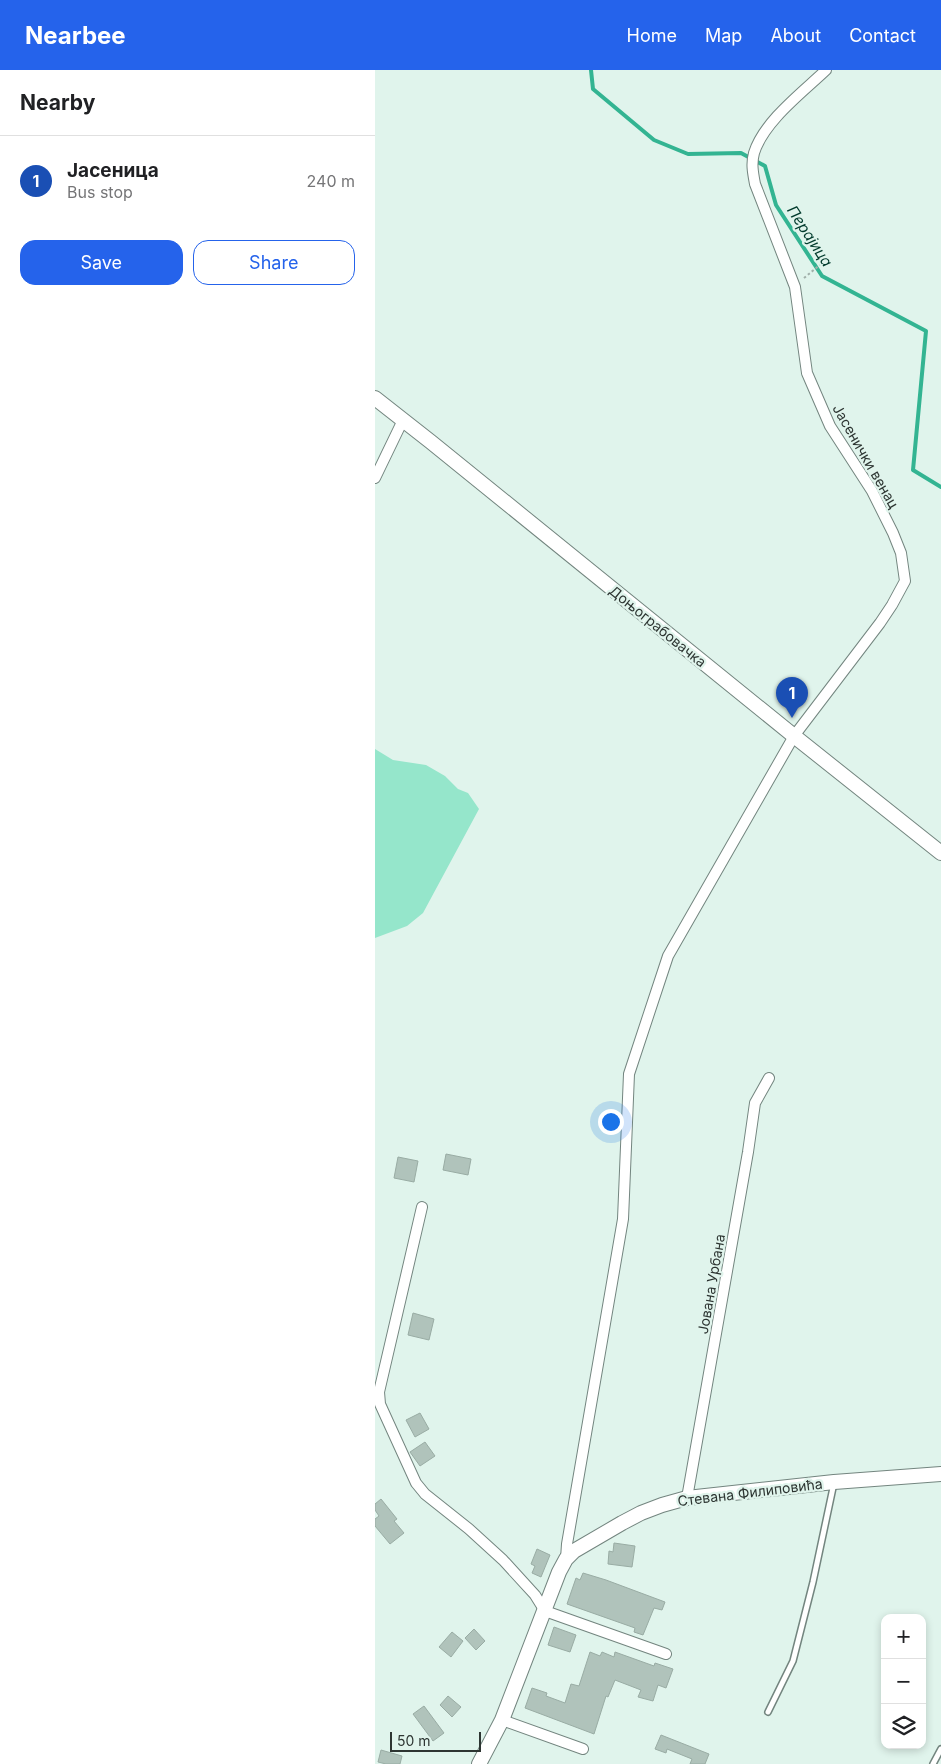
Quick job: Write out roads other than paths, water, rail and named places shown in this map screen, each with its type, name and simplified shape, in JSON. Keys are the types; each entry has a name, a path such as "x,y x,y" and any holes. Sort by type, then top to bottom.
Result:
{"street":[{"name":"Јасенички венац","path":"566,1559 623,1219 629,1074 668,956 794,736 888,611 901,592 905,581 901,553 893,533 872,491 830,426 807,373 795,286 755,184 752,167 754,153 760,139 792,102 826,70"},
{"name":"Доњограбовачка","path":"375,398 941,853"},
{"path":"375,478 403,420"},
{"name":"Јована Урбана","path":"687,1498 755,1103 769,1078"},
{"path":"422,1207 379,1392 380,1404 409,1471 425,1494 469,1529 503,1560 535,1595 545,1611 666,1654"},
{"name":"Стевана Филиповића","path":"479,1764 503,1720 559,1572 566,1559 585,1544 641,1512 687,1498 834,1482 941,1474"},
{"path":"503,1720 583,1749"}],"lane":[{"path":"768,1712 793,1661 813,1582 834,1482"},
{"path":"933,1764 941,1749"}],"waterway":[{"name":"Перајица","path":"591,70 593,89 654,140 688,154 741,153 765,166 776,205 822,276 926,331 913,470 941,487"}],"place":[{"name":"Јасеница","path":"792,718"}]}
